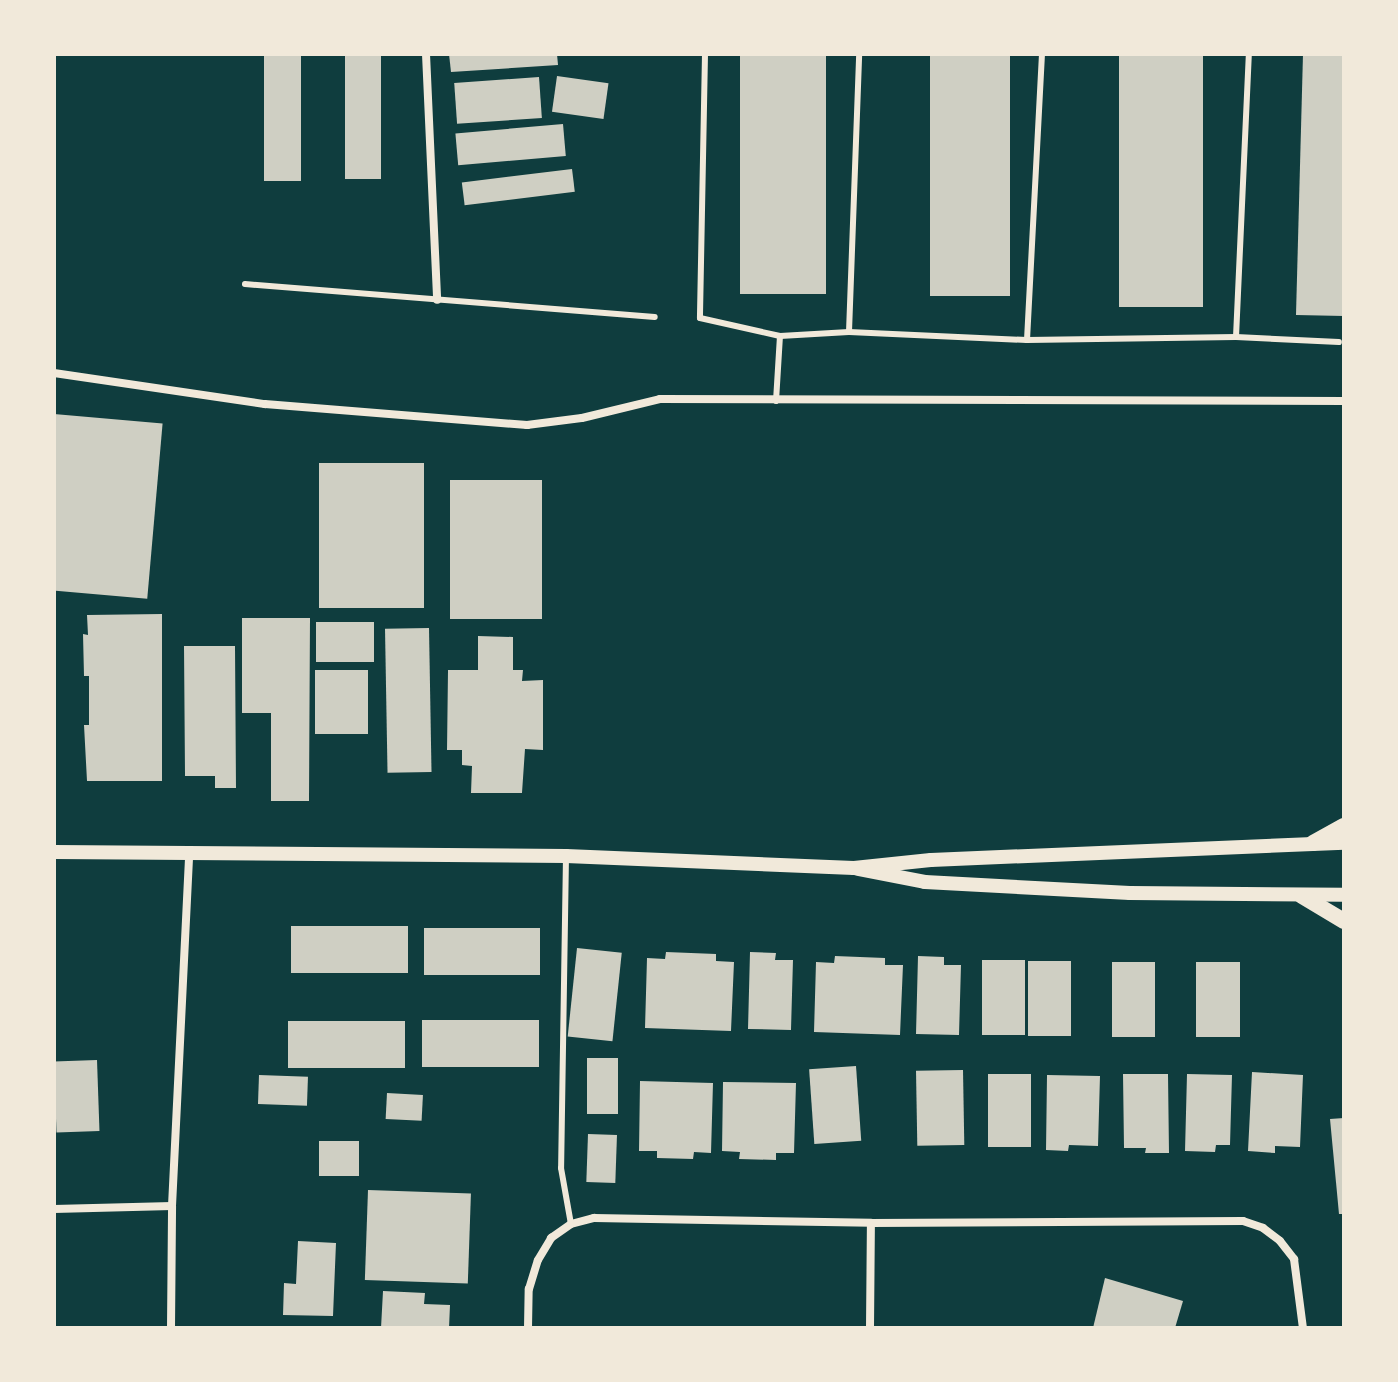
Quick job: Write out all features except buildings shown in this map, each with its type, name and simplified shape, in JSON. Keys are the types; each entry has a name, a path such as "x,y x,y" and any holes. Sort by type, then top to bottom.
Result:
{"main road":[{"path":"1313,843 1344,826"},
{"path":"1302,896 1344,921"}],"street":[{"path":"426,54 437,300"},
{"path":"54,373 265,404 527,425 582,418 660,399 775,402 1344,401"},
{"path":"854,868 918,860 1344,843"},
{"path":"54,852 566,856 854,868 925,882 1130,893 1344,895"},
{"path":"171,1328 172,1206 189,853"},
{"path":"54,1209 172,1206"},
{"path":"528,1328 529,1289 538,1260 551,1238 571,1224 594,1218 871,1223 1243,1221 1263,1228 1280,1241 1294,1259 1303,1328"},
{"path":"870,1328 871,1223"}],"lane":[{"path":"705,54 700,318 780,336 849,332 1027,340 1236,337 1339,342"},
{"path":"849,332 859,54"},
{"path":"1027,340 1042,54"},
{"path":"1236,337 1249,54"},
{"path":"245,284 655,317"},
{"path":"775,402 780,336"},
{"path":"566,856 561,1168 571,1224"}]}
